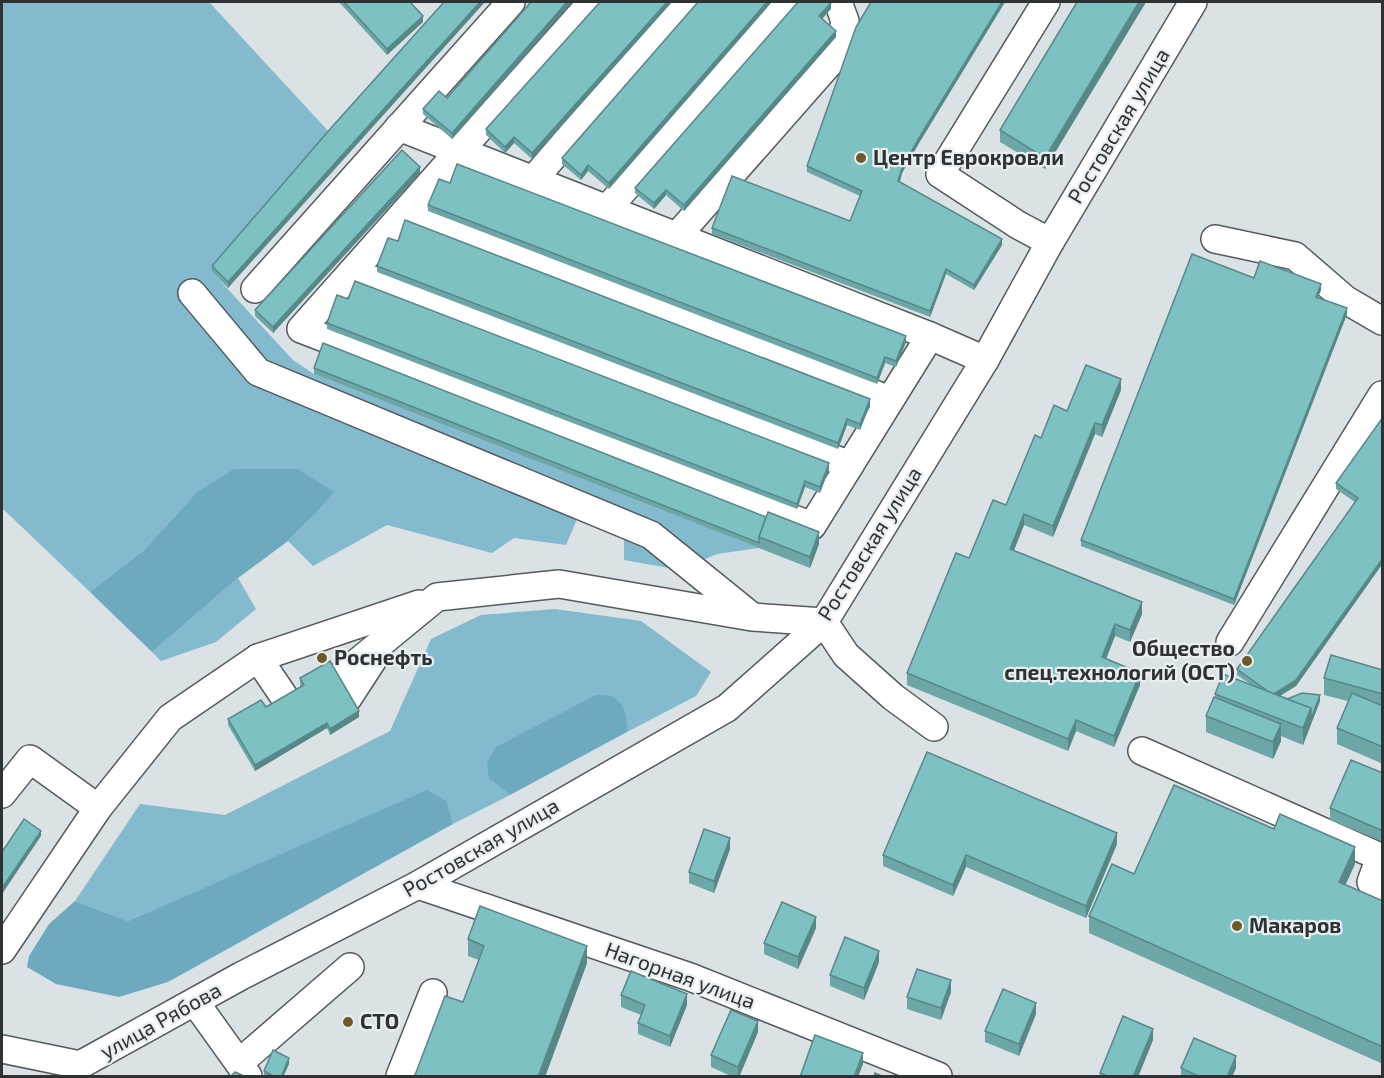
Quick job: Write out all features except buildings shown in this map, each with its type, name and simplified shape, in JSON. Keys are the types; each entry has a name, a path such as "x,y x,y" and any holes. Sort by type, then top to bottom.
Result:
{"street":[{"path":"255,289 511,2"},
{"path":"592,2 301,329 812,526 930,336"},
{"path":"532,180 686,2"},
{"path":"607,209 788,2"},
{"path":"676,236 839,52 845,21 838,2"},
{"path":"1046,2 940,174 1018,225 1050,242"},
{"name":"Ростовская улица","path":"241,976 418,885 727,708 824,622 985,360 1050,242 1193,2"},
{"path":"399,128 930,336 985,360"},
{"path":"405,213 890,400"},
{"path":"1215,239 1295,256 1346,300 1383,321"},
{"path":"352,272 850,465"},
{"path":"192,293 258,372 651,535 752,617"},
{"path":"1230,642 1383,394"},
{"path":"2,950 98,808 170,718 258,658 437,597 559,584 752,617 824,622 846,655 893,697 934,727"},
{"path":"342,688 388,637 437,597"},
{"path":"258,658 287,701"},
{"path":"1142,751 1380,857 1371,882 1383,887"},
{"path":"2,794 30,759 98,808"},
{"name":"Нагорная улица","path":"418,885 690,977 938,1077"},
{"path":"195,1002 244,1070 350,967"},
{"name":"улица Рябова","path":"2,1049 79,1073 241,976"},
{"path":"400,1077 433,993"}],"shaded area":[{"path":"2,2 209,2 331,134 212,272 293,360 314,374 759,548 717,554 680,570 624,560 624,532 577,519 566,545 514,538 492,553 387,525 313,566 288,541 311,518 197,492 144,550 90,592 2,508"},
{"path":"234,469 298,469 334,492 288,541 238,578 152,652 90,592 144,550 197,492"},
{"path":"238,578 256,609 216,642 161,661 152,652"},
{"path":"555,609 641,621 711,672 696,696 627,732 627,720 489,779 510,795 453,824 447,802 344,827 128,921 75,901 140,804 225,815 390,731 431,639 481,615"},
{"path":"596,695 611,696 620,702 626,717 627,732 510,795 489,779 487,762 496,747"},
{"path":"427,790 447,802 453,824 168,982 119,997 56,984 27,967 29,956 49,924 75,901 128,921"}],"place":[{"name":"Центр Еврокровли","path":"861,158"},
{"name":"Роснефть","path":"322,658"},
{"name":"Общество спец.технологий (ОСТ)","path":"1247,661"},
{"name":"Макаров","path":"1237,926"},
{"name":"СТО","path":"348,1022"}]}
